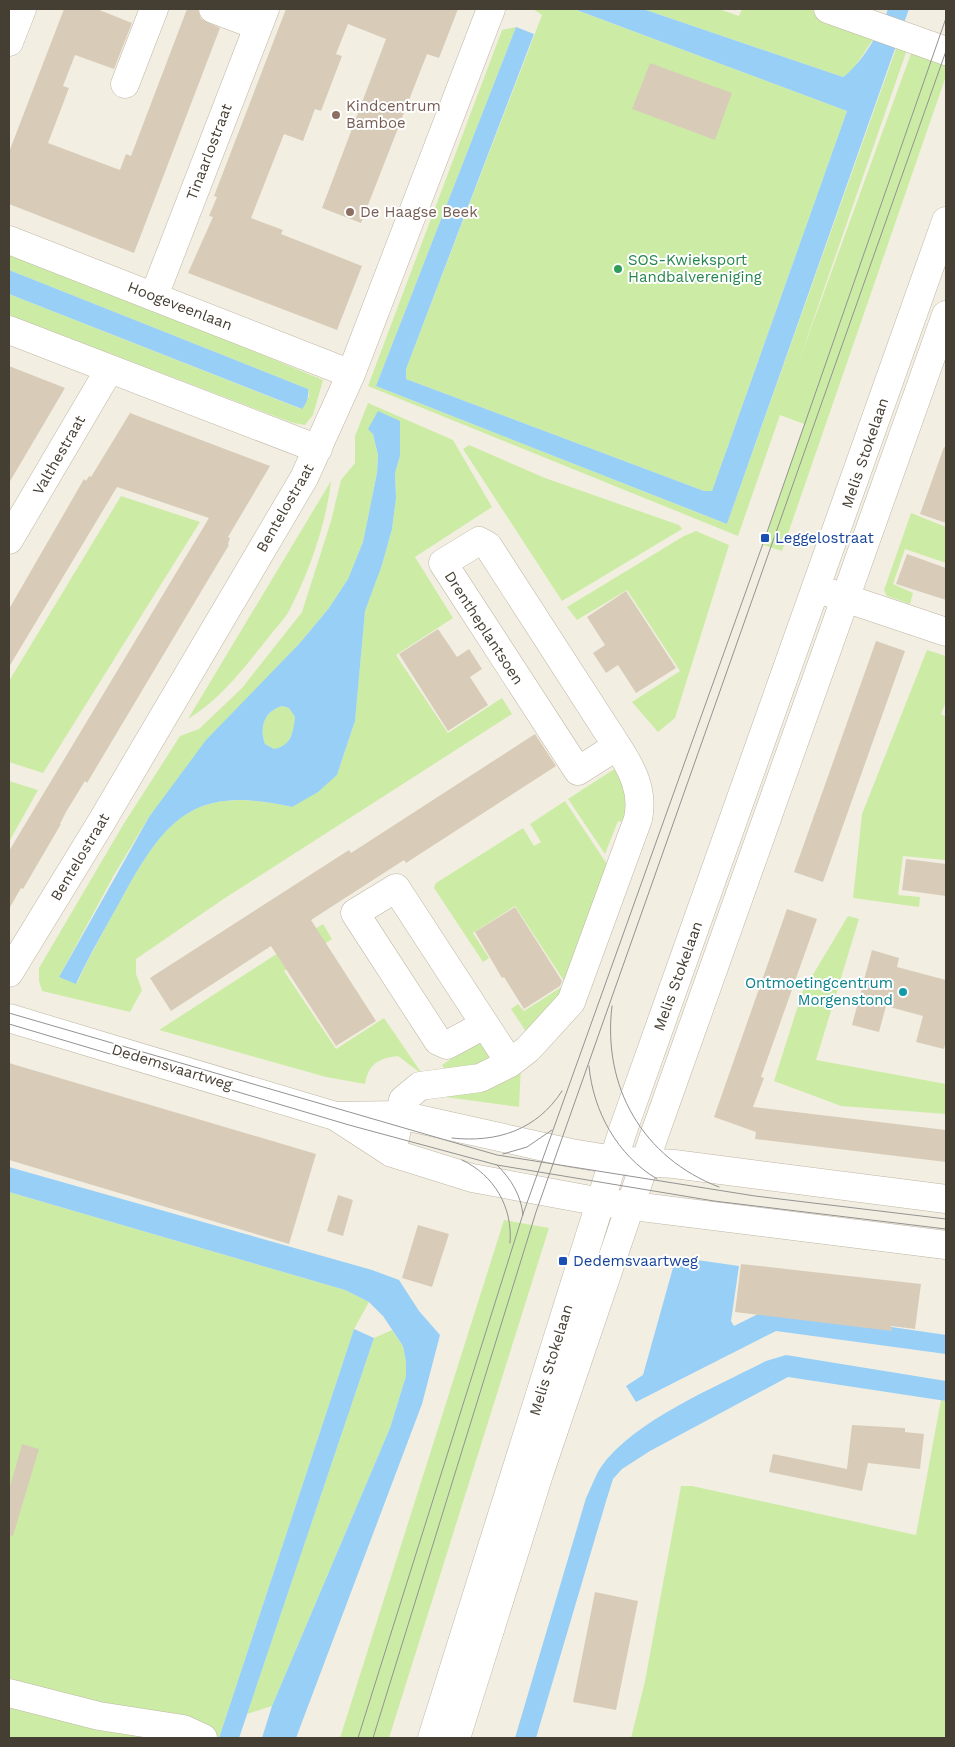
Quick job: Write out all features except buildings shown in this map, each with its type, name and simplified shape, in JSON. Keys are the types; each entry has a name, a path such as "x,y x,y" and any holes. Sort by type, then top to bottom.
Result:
{"street":[{"path":"9,42 22,9"},
{"path":"125,84 154,9"},
{"path":"213,9 262,17"},
{"name":"Bentelostraat","path":"9,974 304,478 351,374 491,9"},
{"path":"828,9 946,51"},
{"name":"Tinaarlostraat","path":"154,296 262,17"},
{"name":"Melis Stokelaan","path":"432,1738 640,1082 946,221"},
{"name":"Hoogeveenlaan","path":"9,240 351,374"},
{"name":"Melis Stokelaan","path":"456,1738 539,1474 683,1053 946,315"},
{"path":"9,330 318,449"},
{"name":"Valthestraat","path":"9,540 109,370"},
{"name":"Drentheplantsoen","path":"392,1153 403,1100 420,1086 480,1078 510,1063 528,1049 572,1002 638,819 641,804 636,780 621,752 488,546 479,541 443,563 578,771 621,752"},
{"path":"816,589 946,632"},
{"path":"484,1025 447,1045 438,1041 355,913 396,888 510,1063"},
{"name":"Dedemsvaartweg","path":"9,1018 335,1116 392,1153 472,1178 601,1202 946,1245"},
{"name":"Dedemsvaartweg","path":"335,1116 400,1115 572,1153 614,1160 647,1162 946,1199"},
{"path":"9,1693 99,1716 183,1729 203,1738"}],"green space":[{"name":"SOS-Kwieksport Handbalvereniging","path":"533,9 574,9 847,111 712,491 704,491 406,379 406,369 542,15"},
{"path":"643,9 719,9 739,16 742,9 810,9 876,35 852,71 843,77"},
{"path":"516,27 376,386 727,524 898,43 908,47 799,361 913,48 946,61 946,76 782,551 763,545 804,424 780,415 738,536 368,386 502,30"},
{"path":"9,249 323,380 313,415 305,425 293,423 9,315 9,294 301,409 309,396 308,389 9,270"},
{"path":"368,403 453,440 492,507 415,557 453,618 396,655 448,733 502,698 512,714 225,898 136,959 136,974 142,990 130,1012 42,991 39,981 39,968 123,825 180,736 199,729 242,688 302,612 331,521 341,480 355,463 355,436","holes":["373,434 400,456 395,473 396,498 392,529 382,565 365,610 355,721 337,775 292,807 259,801 231,800 208,804 188,813 170,827 154,845 99,939 77,983 59,977 114,875 149,817 260,685 299,644 329,608 348,579 363,542 377,473 378,455"]},
{"path":"469,445 545,478 679,525 682,529 562,601 463,449"},
{"path":"331,481 329,498 316,548 289,611 231,683 211,703 188,719"},
{"path":"121,496 200,522 43,773 9,762 9,681"},
{"path":"911,513 946,527 946,563 905,549 893,584 913,593 910,604 887,596 884,590"},
{"path":"696,531 729,545 675,718 658,732 632,702 680,671 627,590 577,620 567,607 684,536"},
{"path":"927,650 946,656 946,702 941,714 946,717 946,860 903,856 898,895 920,897 919,907 853,898 862,814"},
{"path":"282,706 289,708 295,717 294,725 291,736 284,747 274,749 265,744 263,726 267,716 276,708"},
{"path":"619,766 628,786 628,823 618,821 605,854 568,799"},
{"path":"9,781 38,790 9,842"},
{"path":"565,801 607,864 568,969 575,971 531,1039 511,1009 518,1004 524,1011 566,984 515,906 473,933 489,958 483,962 434,888 436,883 523,828 534,846 541,842 530,824"},
{"path":"848,916 859,919 816,1060 946,1084 946,1114 841,1106 774,1081 802,993"},
{"path":"323,924 332,939 284,971 336,1049 384,1018 423,1075 398,1056 391,1057 380,1060 372,1067 366,1077 365,1084 326,1077 159,1030"},
{"path":"482,1038 492,1053 490,1062 450,1076 442,1065"},
{"path":"521,1066 519,1107 445,1097 445,1092"},
{"path":"9,1192 345,1290 369,1302 354,1329 219,1738 9,1738"},
{"path":"504,1220 549,1228 389,1738 340,1738"},
{"path":"392,1330 403,1346 406,1376 390,1428 272,1706 247,1714 374,1338"},
{"path":"941,1400 946,1401 946,1738 631,1738 645,1681 681,1486 692,1486 916,1535"}],"water":[{"path":"574,9 643,9 843,77 850,72 870,46 881,27 888,9 909,9 727,524 376,386 516,27 534,34 406,369 406,379 704,491 712,491 847,111"},
{"path":"9,270 308,389 306,402 302,409 9,294"},
{"path":"378,411 400,421 400,456 395,473 396,498 392,529 382,565 365,611 355,721 337,775 318,792 292,807 259,801 231,800 208,804 188,813 170,827 154,845 139,868 76,984 59,977 149,817 206,740 299,644 329,608 348,579 363,542 377,473 378,455 373,434 368,429","holes":["282,706 289,708 295,717 292,733 288,742 274,749 265,744 263,738 264,721 276,708"]},
{"path":"9,1167 372,1270 399,1280 419,1311 440,1335 422,1404 296,1738 262,1738 272,1706 390,1428 406,1376 403,1346 383,1316 369,1302 345,1290 9,1192"},
{"path":"676,1257 739,1266 731,1321 734,1326 762,1312 789,1312 946,1335 946,1354 776,1331 636,1402 626,1386 643,1375"},
{"path":"354,1329 374,1338 239,1738 219,1738"},
{"path":"786,1355 946,1381 946,1401 788,1377 650,1451 622,1469 613,1479 536,1738 515,1738 586,1498 601,1467 615,1450 633,1435 677,1406 766,1361"}],"tram line":[{"path":"358,1738 523,1214 765,538 946,18"},
{"path":"373,1738 536,1212 946,51"},
{"path":"612,1006 611,1036 614,1064 621,1091 633,1116 649,1138 669,1158 692,1174 719,1187"},
{"path":"9,1013 497,1155 755,1196 946,1219"},
{"path":"9,1024 349,1125 497,1165 714,1201 946,1229"},
{"path":"589,1066 591,1083 602,1115 619,1145 630,1158 657,1179"},
{"path":"452,1138 485,1138 500,1136 514,1131 541,1116 562,1091"},
{"path":"503,1154 527,1147 552,1130"},
{"path":"462,1160 483,1174 499,1194 505,1205 508,1217 510,1243"},
{"path":"497,1165 507,1176 514,1188 520,1201 523,1215"}],"place":[{"name":"Kindcentrum Bamboe","path":"336,115"},
{"name":"De Haagse Beek","path":"350,212"},
{"name":"SOS-Kwieksport Handbalvereniging","path":"618,269"},
{"name":"Leggelostraat","path":"765,538"},
{"name":"Ontmoetingcentrum Morgenstond","path":"903,992"},
{"name":"Dedemsvaartweg","path":"563,1261"}]}
